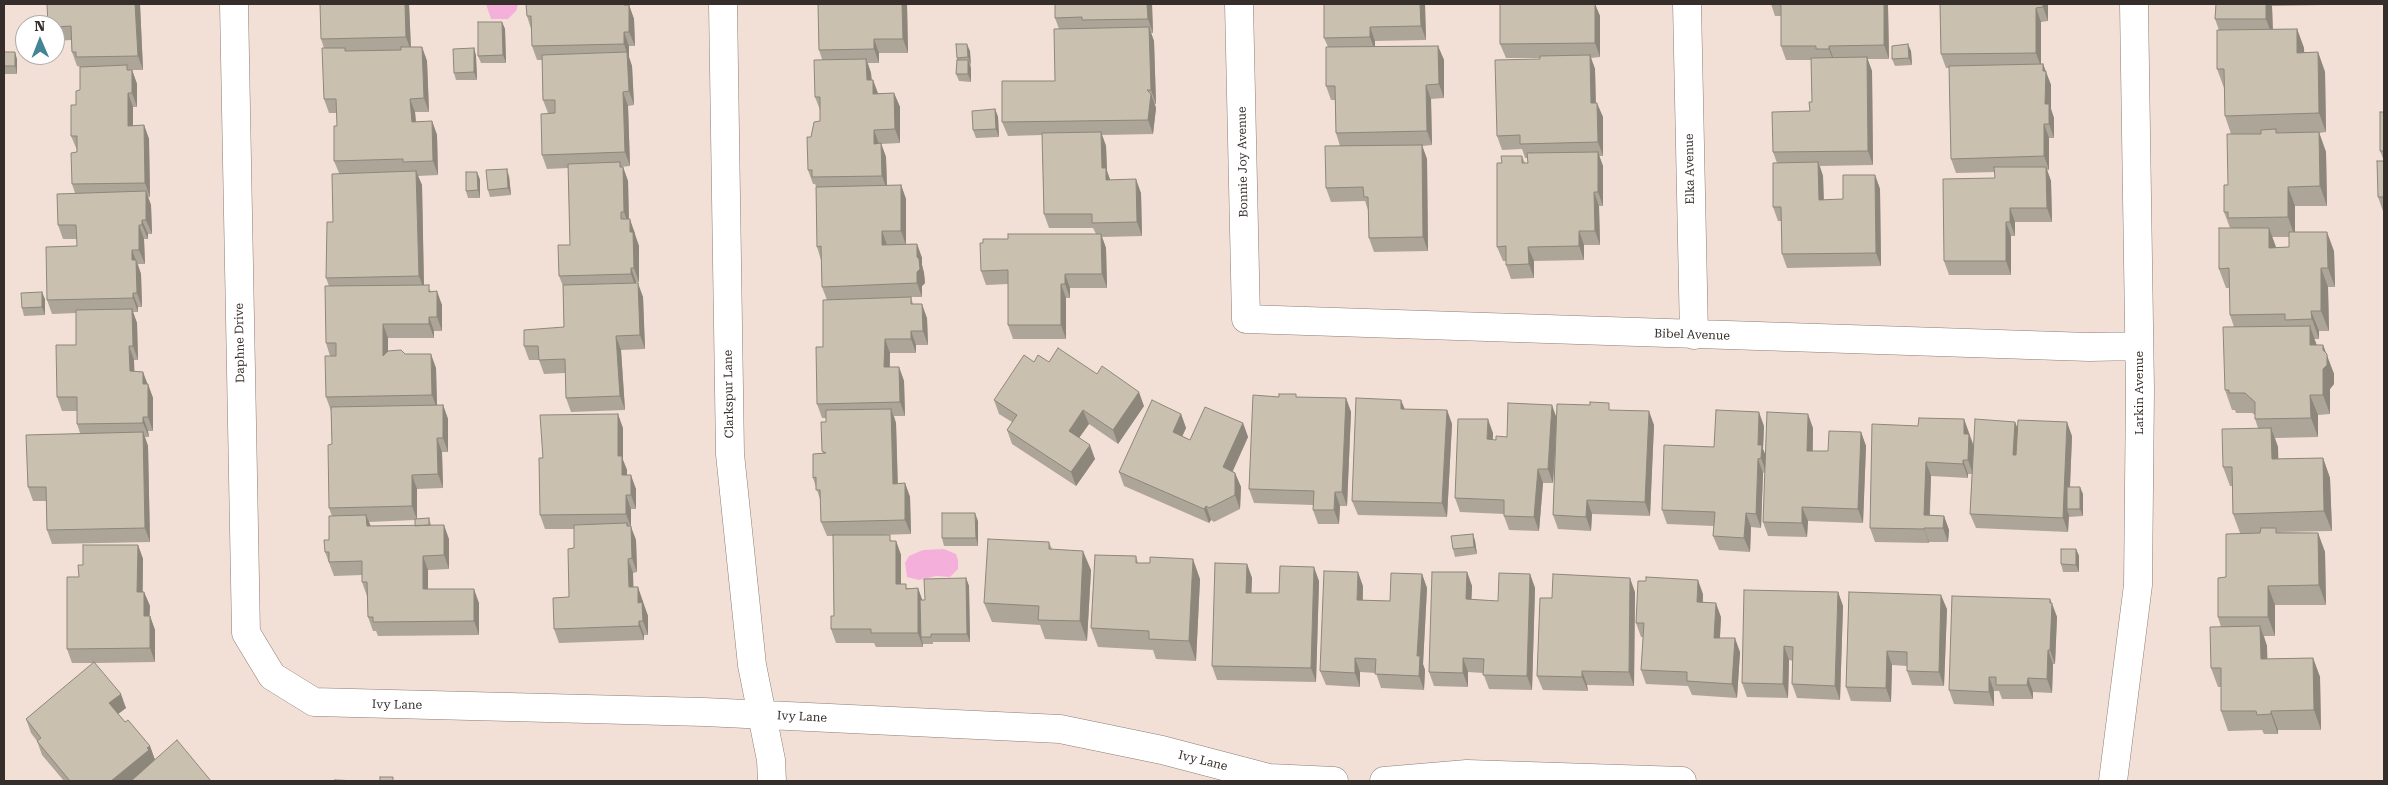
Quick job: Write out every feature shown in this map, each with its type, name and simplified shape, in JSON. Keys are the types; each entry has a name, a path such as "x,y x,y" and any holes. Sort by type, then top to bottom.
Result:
{"street":[{"name":"Daphne Drive","path":"234,4 246,634 272,676"},
{"name":"Clarkspur Lane","path":"723,4 730,454 752,665 772,781"},
{"name":"Bonnie Joy Avenue","path":"1239,4 1246,320"},
{"name":"Elka Avenue","path":"1687,4 1694,335"},
{"name":"Larkin Avenue","path":"2113,781 2138,586 2139,346 2134,4"},
{"name":"Bibel Avenue","path":"1246,320 2089,347 2139,346"},
{"name":"Ivy Lane","path":"272,676 314,702 762,715 1060,729 1162,750 1269,778 1334,781"},
{"path":"1384,781 1467,774 1682,781"}],"shaded area":[{"path":"486,4 518,5 516,11 508,19 491,19"},
{"path":"944,549 956,554 958,560 958,569 950,577 936,576 919,580 907,577 905,563 909,556 923,550"}],"building":[{"path":"47,4 135,4 138,56 76,57 76,52 72,52 71,26 65,26 65,15 48,15"},
{"path":"320,4 405,4 406,37 321,39"},
{"path":"526,4 629,5 629,32 624,32 624,44 532,46 531,16 527,16"},
{"path":"818,4 902,4 903,39 874,39 874,49 819,50"},
{"path":"1055,4 1147,4 1148,19 1082,20 1082,17 1055,18"},
{"path":"1324,4 1420,4 1421,26 1370,27 1370,37 1324,38"},
{"path":"1500,4 1595,4 1595,43 1500,44"},
{"path":"1781,4 1884,4 1884,45 1829,46 1829,49 1816,49 1816,46 1781,46"},
{"path":"1940,4 2043,4 2043,7 2036,8 2036,53 1941,54"},
{"path":"2216,4 2266,4 2266,19 2215,19"},
{"path":"478,22 502,22 503,55 478,56"},
{"path":"1149,27 1151,90 1147,90 1151,94 1148,120 1002,122 1002,81 1055,81 1054,29"},
{"path":"2297,29 2297,53 2318,52 2319,113 2225,116 2224,69 2217,69 2217,30"},
{"path":"956,44 967,44 968,57 957,58"},
{"path":"1908,44 1909,58 1892,59 1892,46"},
{"path":"1438,46 1439,84 1426,85 1427,131 1336,133 1335,86 1326,86 1326,47"},
{"path":"401,47 422,47 424,98 410,99 412,122 432,121 433,161 403,162 403,159 334,161 334,126 337,126 336,99 324,99 322,48 345,48 345,51 401,50"},
{"path":"474,48 474,72 454,73 453,49"},
{"path":"4,52 15,52 15,66 4,66"},
{"path":"627,52 629,91 623,92 625,152 542,155 541,114 555,113 555,100 543,100 542,55"},
{"path":"1590,55 1591,103 1597,103 1598,142 1520,144 1520,135 1497,136 1495,60 1540,59 1540,56"},
{"path":"1867,57 1868,151 1773,152 1772,112 1810,111 1809,102 1812,102 1811,58"},
{"path":"866,59 867,80 873,80 873,94 894,93 895,129 874,130 874,144 881,143 882,176 812,177 812,170 808,170 807,137 811,137 814,122 820,121 820,97 815,97 814,60"},
{"path":"957,60 968,60 968,74 956,74"},
{"path":"2043,64 2043,71 2046,71 2045,104 2049,104 2049,124 2044,124 2044,156 1951,159 1949,66"},
{"path":"127,65 127,70 132,70 132,93 128,93 128,126 144,125 145,183 72,184 71,153 77,152 77,136 71,136 71,105 76,105 76,91 80,90 80,67"},
{"path":"995,109 996,129 973,130 972,111"},
{"path":"2380,112 2384,112 2384,151 2380,151"},
{"path":"2276,129 2276,133 2319,132 2320,186 2288,187 2288,217 2228,218 2228,212 2224,212 2224,185 2228,185 2227,134 2261,134 2261,130"},
{"path":"1101,132 1102,168 1106,168 1106,180 1136,179 1137,222 1092,223 1092,214 1044,214 1042,133"},
{"path":"1422,145 1423,237 1369,238 1368,197 1364,197 1363,187 1326,188 1325,146"},
{"path":"1598,152 1598,192 1594,192 1595,231 1579,231 1579,246 1528,247 1529,264 1506,265 1506,246 1497,247 1497,163 1502,163 1501,156 1522,156 1522,163 1528,163 1527,153"},
{"path":"2377,161 2384,161 2384,197 2378,197"},
{"path":"620,162 620,167 623,167 624,212 621,212 621,219 630,219 630,232 633,232 634,268 631,268 631,274 559,276 558,245 570,245 568,164"},
{"path":"1818,162 1819,200 1843,199 1843,175 1875,175 1876,253 1782,254 1781,207 1773,207 1773,163"},
{"path":"1994,167 2046,167 2047,208 2010,208 2010,222 2006,222 2006,261 1944,261 1943,179 1995,178"},
{"path":"507,169 508,188 488,190 486,170"},
{"path":"416,171 419,276 326,278 327,222 333,222 332,174"},
{"path":"466,172 477,172 478,190 466,191"},
{"path":"901,185 901,231 882,231 882,245 917,244 917,257 920,269 917,272 917,283 822,287 821,246 817,247 816,187"},
{"path":"146,191 146,220 142,220 142,225 139,225 139,250 132,250 132,260 136,260 137,293 133,293 133,298 47,300 46,247 77,246 76,225 58,225 57,194"},
{"path":"2219,228 2269,228 2269,248 2289,247 2289,232 2327,232 2328,268 2321,268 2321,311 2311,311 2312,319 2285,320 2285,314 2230,315 2229,268 2219,269"},
{"path":"1008,234 1101,234 1102,274 1065,274 1065,284 1061,284 1061,325 1008,325 1008,270 981,271 980,243 983,243 983,239 1008,239"},
{"path":"638,283 640,335 616,336 620,396 566,398 565,359 539,360 538,346 524,346 524,330 564,327 563,285"},
{"path":"429,285 429,292 437,291 437,317 429,317 429,324 383,324 383,356 388,351 401,350 405,354 431,354 432,395 326,397 325,356 336,356 336,343 326,343 325,286"},
{"path":"42,292 42,307 22,308 21,293"},
{"path":"911,297 911,304 922,304 923,331 911,331 911,339 885,339 884,367 899,367 900,402 817,404 816,347 823,347 823,300"},
{"path":"132,309 133,346 129,346 130,371 143,372 143,384 148,384 148,417 143,417 143,423 77,424 77,397 57,397 56,345 76,345 76,310"},
{"path":"2310,326 2310,345 2323,345 2323,350 2327,354 2327,365 2323,369 2323,395 2310,395 2311,418 2255,419 2255,402 2245,393 2229,393 2229,390 2225,390 2223,327"},
{"path":"1058,348 1097,374 1102,366 1139,392 1113,430 1083,410 1069,431 1090,445 1071,472 1007,430 1017,415 994,400 1024,355 1034,362 1038,355 1049,362"},
{"path":"1279,394 1296,394 1296,397 1346,398 1342,492 1335,492 1334,510 1313,510 1314,491 1249,489 1253,395 1279,397"},
{"path":"1356,398 1401,400 1401,409 1447,410 1442,503 1352,501"},
{"path":"1152,400 1181,414 1173,432 1190,440 1205,407 1243,423 1223,467 1235,473 1235,495 1209,508 1206,506 1204,509 1119,472"},
{"path":"1590,402 1609,403 1609,410 1649,411 1645,502 1587,500 1586,517 1553,515 1557,404 1590,405"},
{"path":"1508,403 1552,405 1548,469 1538,469 1534,517 1504,516 1504,500 1455,498 1458,419 1488,419 1487,439 1496,440 1496,436 1507,437"},
{"path":"443,405 443,438 437,438 438,474 412,475 412,506 329,508 328,445 332,444 331,407"},
{"path":"891,409 893,484 905,483 905,520 821,522 820,490 816,490 816,477 813,478 813,454 826,453 822,451 821,422 826,422 826,410"},
{"path":"1716,410 1759,412 1758,445 1762,445 1761,458 1758,459 1756,514 1746,513 1744,538 1713,536 1715,512 1662,510 1664,445 1714,447"},
{"path":"1767,412 1808,414 1807,451 1828,451 1829,431 1861,432 1858,509 1802,507 1802,523 1763,522"},
{"path":"618,414 618,456 622,456 622,475 631,475 631,495 626,495 626,514 540,515 539,458 543,458 540,415"},
{"path":"1919,418 1964,419 1964,434 1969,434 1968,460 1963,460 1963,464 1926,462 1924,515 1944,516 1943,528 1870,528 1872,424 1918,426"},
{"path":"1975,419 2015,422 2013,455 2016,455 2018,420 2067,422 2063,518 1970,514"},
{"path":"2271,428 2272,459 2323,458 2324,511 2233,514 2232,467 2223,467 2222,429"},
{"path":"143,432 145,528 47,530 46,487 28,487 26,435"},
{"path":"2067,487 2080,487 2080,509 2067,509"},
{"path":"942,513 975,513 976,538 942,538"},
{"path":"366,515 367,526 444,525 444,555 423,556 423,589 474,589 474,621 373,622 373,617 368,617 367,582 362,582 362,561 329,562 329,552 325,552 324,540 329,540 329,516"},
{"path":"429,518 429,525 415,526 415,519"},
{"path":"627,523 627,526 631,526 632,558 628,559 629,587 638,587 638,603 642,602 643,621 639,621 639,626 554,629 553,598 569,597 568,549 574,548 574,525"},
{"path":"2261,528 2276,528 2276,533 2318,533 2319,585 2268,586 2268,617 2218,617 2218,578 2226,577 2226,534 2260,533"},
{"path":"1473,534 1474,547 1453,549 1451,536"},
{"path":"833,535 890,535 890,541 896,541 896,584 906,584 906,589 918,588 918,633 871,633 871,629 831,629 831,616 834,616"},
{"path":"988,539 1049,542 1049,549 1083,551 1080,621 1038,620 1039,606 984,603"},
{"path":"83,545 138,545 137,592 144,592 144,616 150,616 150,648 67,649 67,577 79,577 78,565 83,565"},
{"path":"2061,549 2076,549 2076,565 2061,564"},
{"path":"1095,555 1136,556 1136,563 1150,563 1150,557 1193,559 1189,641 1149,639 1149,631 1091,628"},
{"path":"1215,563 1247,564 1246,593 1279,593 1280,566 1314,567 1311,668 1212,666"},
{"path":"1324,571 1358,572 1357,600 1390,601 1391,573 1422,574 1417,656 1420,656 1419,676 1375,674 1376,659 1355,658 1355,673 1320,671"},
{"path":"1432,572 1467,572 1466,599 1498,601 1499,573 1530,574 1527,676 1483,675 1484,659 1463,658 1463,673 1429,672"},
{"path":"1553,574 1630,578 1629,672 1582,671 1582,677 1537,676 1540,598 1552,598"},
{"path":"1646,577 1698,580 1697,602 1716,603 1714,638 1735,638 1732,684 1687,681 1687,672 1641,670 1644,623 1636,623 1638,581 1646,581"},
{"path":"966,578 967,634 931,634 931,637 921,637 920,600 925,600 924,579"},
{"path":"1744,590 1838,592 1835,686 1792,684 1793,647 1784,646 1783,684 1742,683"},
{"path":"1849,592 1941,595 1939,672 1907,671 1907,652 1887,651 1886,688 1846,687"},
{"path":"1952,596 2050,599 2050,603 2052,603 2047,679 2028,678 2027,685 1996,685 1996,677 1989,677 1989,692 1949,690"},
{"path":"2260,626 2261,659 2313,658 2314,710 2271,711 2271,714 2257,715 2256,711 2221,711 2221,668 2211,668 2210,627"},
{"path":"94,662 121,694 109,703 125,722 128,720 150,746 147,748 149,750 111,781 70,781 37,741 41,738 26,719"},
{"path":"177,740 211,781 131,781"},
{"path":"380,777 393,777 393,781 380,781"}]}
